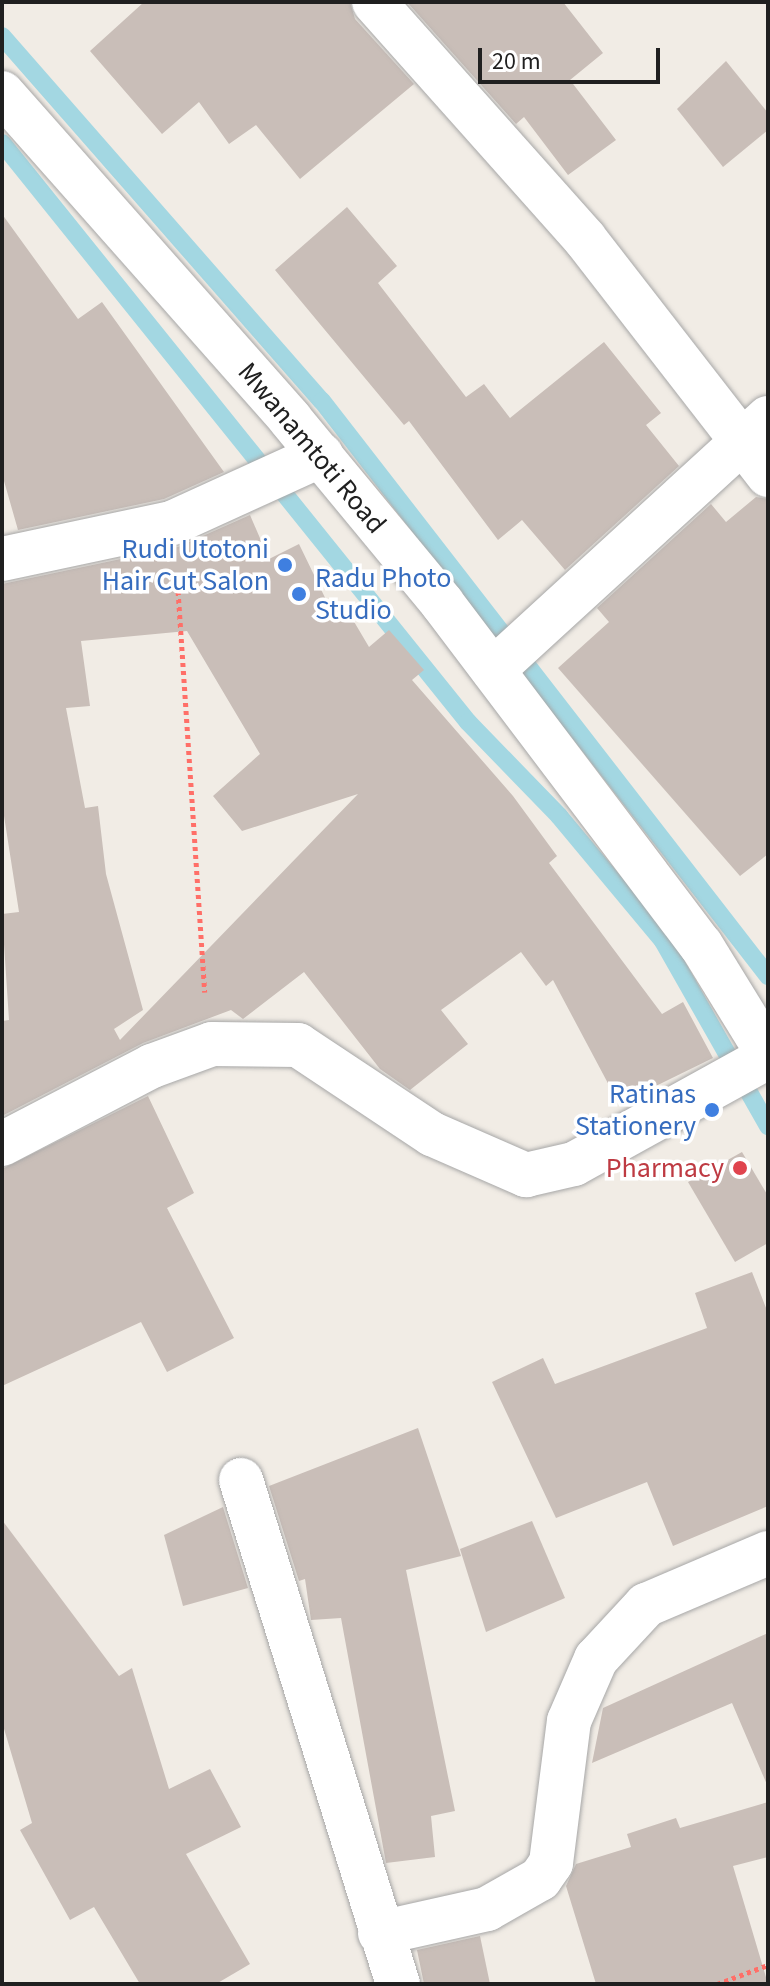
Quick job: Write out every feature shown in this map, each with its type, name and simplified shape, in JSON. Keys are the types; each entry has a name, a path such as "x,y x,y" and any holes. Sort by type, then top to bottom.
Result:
{"street":[{"path":"374,2 754,429 768,475"},
{"name":"Mwanamtoti Road","path":"2,93 321,455 493,670 701,945 768,1055"},
{"path":"493,670 754,429"},
{"path":"2,559 172,523 321,455"},
{"path":"2,1144 152,1066 212,1044 298,1045 320,1053 432,1134 526,1175 574,1164 768,1055"},
{"path":"241,1480 398,1984"},
{"path":"380,1933 487,1909 540,1879 551,1863 569,1721 596,1659 646,1605 768,1553"}],"path":[{"path":"172,523 212,1044"},
{"path":"717,1984 768,1965"}],"building":[{"path":"144,2 350,2 355,19 414,84 300,179 256,125 229,144 199,102 162,134 90,51"},
{"path":"407,2 563,2 603,53 570,80 616,140 568,175 524,117 516,124"},
{"path":"726,61 768,113 768,130 723,167 677,109"},
{"path":"347,207 397,266 378,283 466,397 484,384 510,418 604,342 661,413 646,425 679,466 565,570 522,520 498,540 409,421 404,425 275,270"},
{"path":"2,214 78,319 102,302 224,472 164,499 18,530 2,474"},
{"path":"756,497 768,499 768,854 740,876 558,668 609,622 597,608 711,504 726,522"},
{"path":"250,515 269,559 299,544 331,610 343,603 369,647 389,630 424,670 412,680 513,796 557,856 549,863 662,1014 683,1002 713,1058 619,1104 553,980 546,986 521,952 441,1010 468,1044 410,1090 380,1069 304,972 243,1019 231,1010 143,1043 2,1116 2,1021 9,1020 2,914 19,912 2,803 2,584 178,547","holes":["187,631 260,754 213,796 242,831 358,794 120,1040 114,1029 143,1010 106,874 98,806 85,808 66,708 90,706 81,641"]},
{"path":"148,1096 194,1193 167,1208 234,1338 167,1372 141,1322 2,1386 2,1169"},
{"path":"742,1152 768,1196 768,1243 735,1262 688,1182"},
{"path":"752,1272 768,1313 768,1506 673,1546 647,1482 556,1518 492,1382 543,1358 555,1384 707,1328 695,1293"},
{"path":"418,1428 461,1556 406,1570 455,1811 431,1816 435,1857 386,1863 341,1618 311,1620 305,1579 299,1581 269,1486"},
{"path":"223,1507 248,1588 183,1606 164,1535"},
{"path":"2,1520 119,1676 132,1668 169,1789 210,1769 241,1827 186,1854 250,1964 216,1984 140,1984 94,1907 70,1920 20,1830 32,1823 2,1722"},
{"path":"532,1521 565,1598 486,1632 460,1549"},
{"path":"768,1633 768,1787 732,1703 592,1763 603,1708"},
{"path":"768,1802 768,1857 733,1866 768,1984 596,1984 566,1886 576,1864 631,1847 627,1834 676,1818 680,1828"},
{"path":"480,1936 490,1984 424,1984 417,1950"}],"waterway":[{"path":"2,36 322,401 768,976"},
{"path":"2,143 468,722 559,816 663,941 768,1126"}],"place":[{"name":"Rudi Utotoni Hair Cut Salon","path":"285,565"},
{"name":"Radu Photo Studio","path":"299,594"},
{"name":"Ratinas Stationery","path":"712,1110"},
{"name":"Pharmacy","path":"740,1168"}]}
